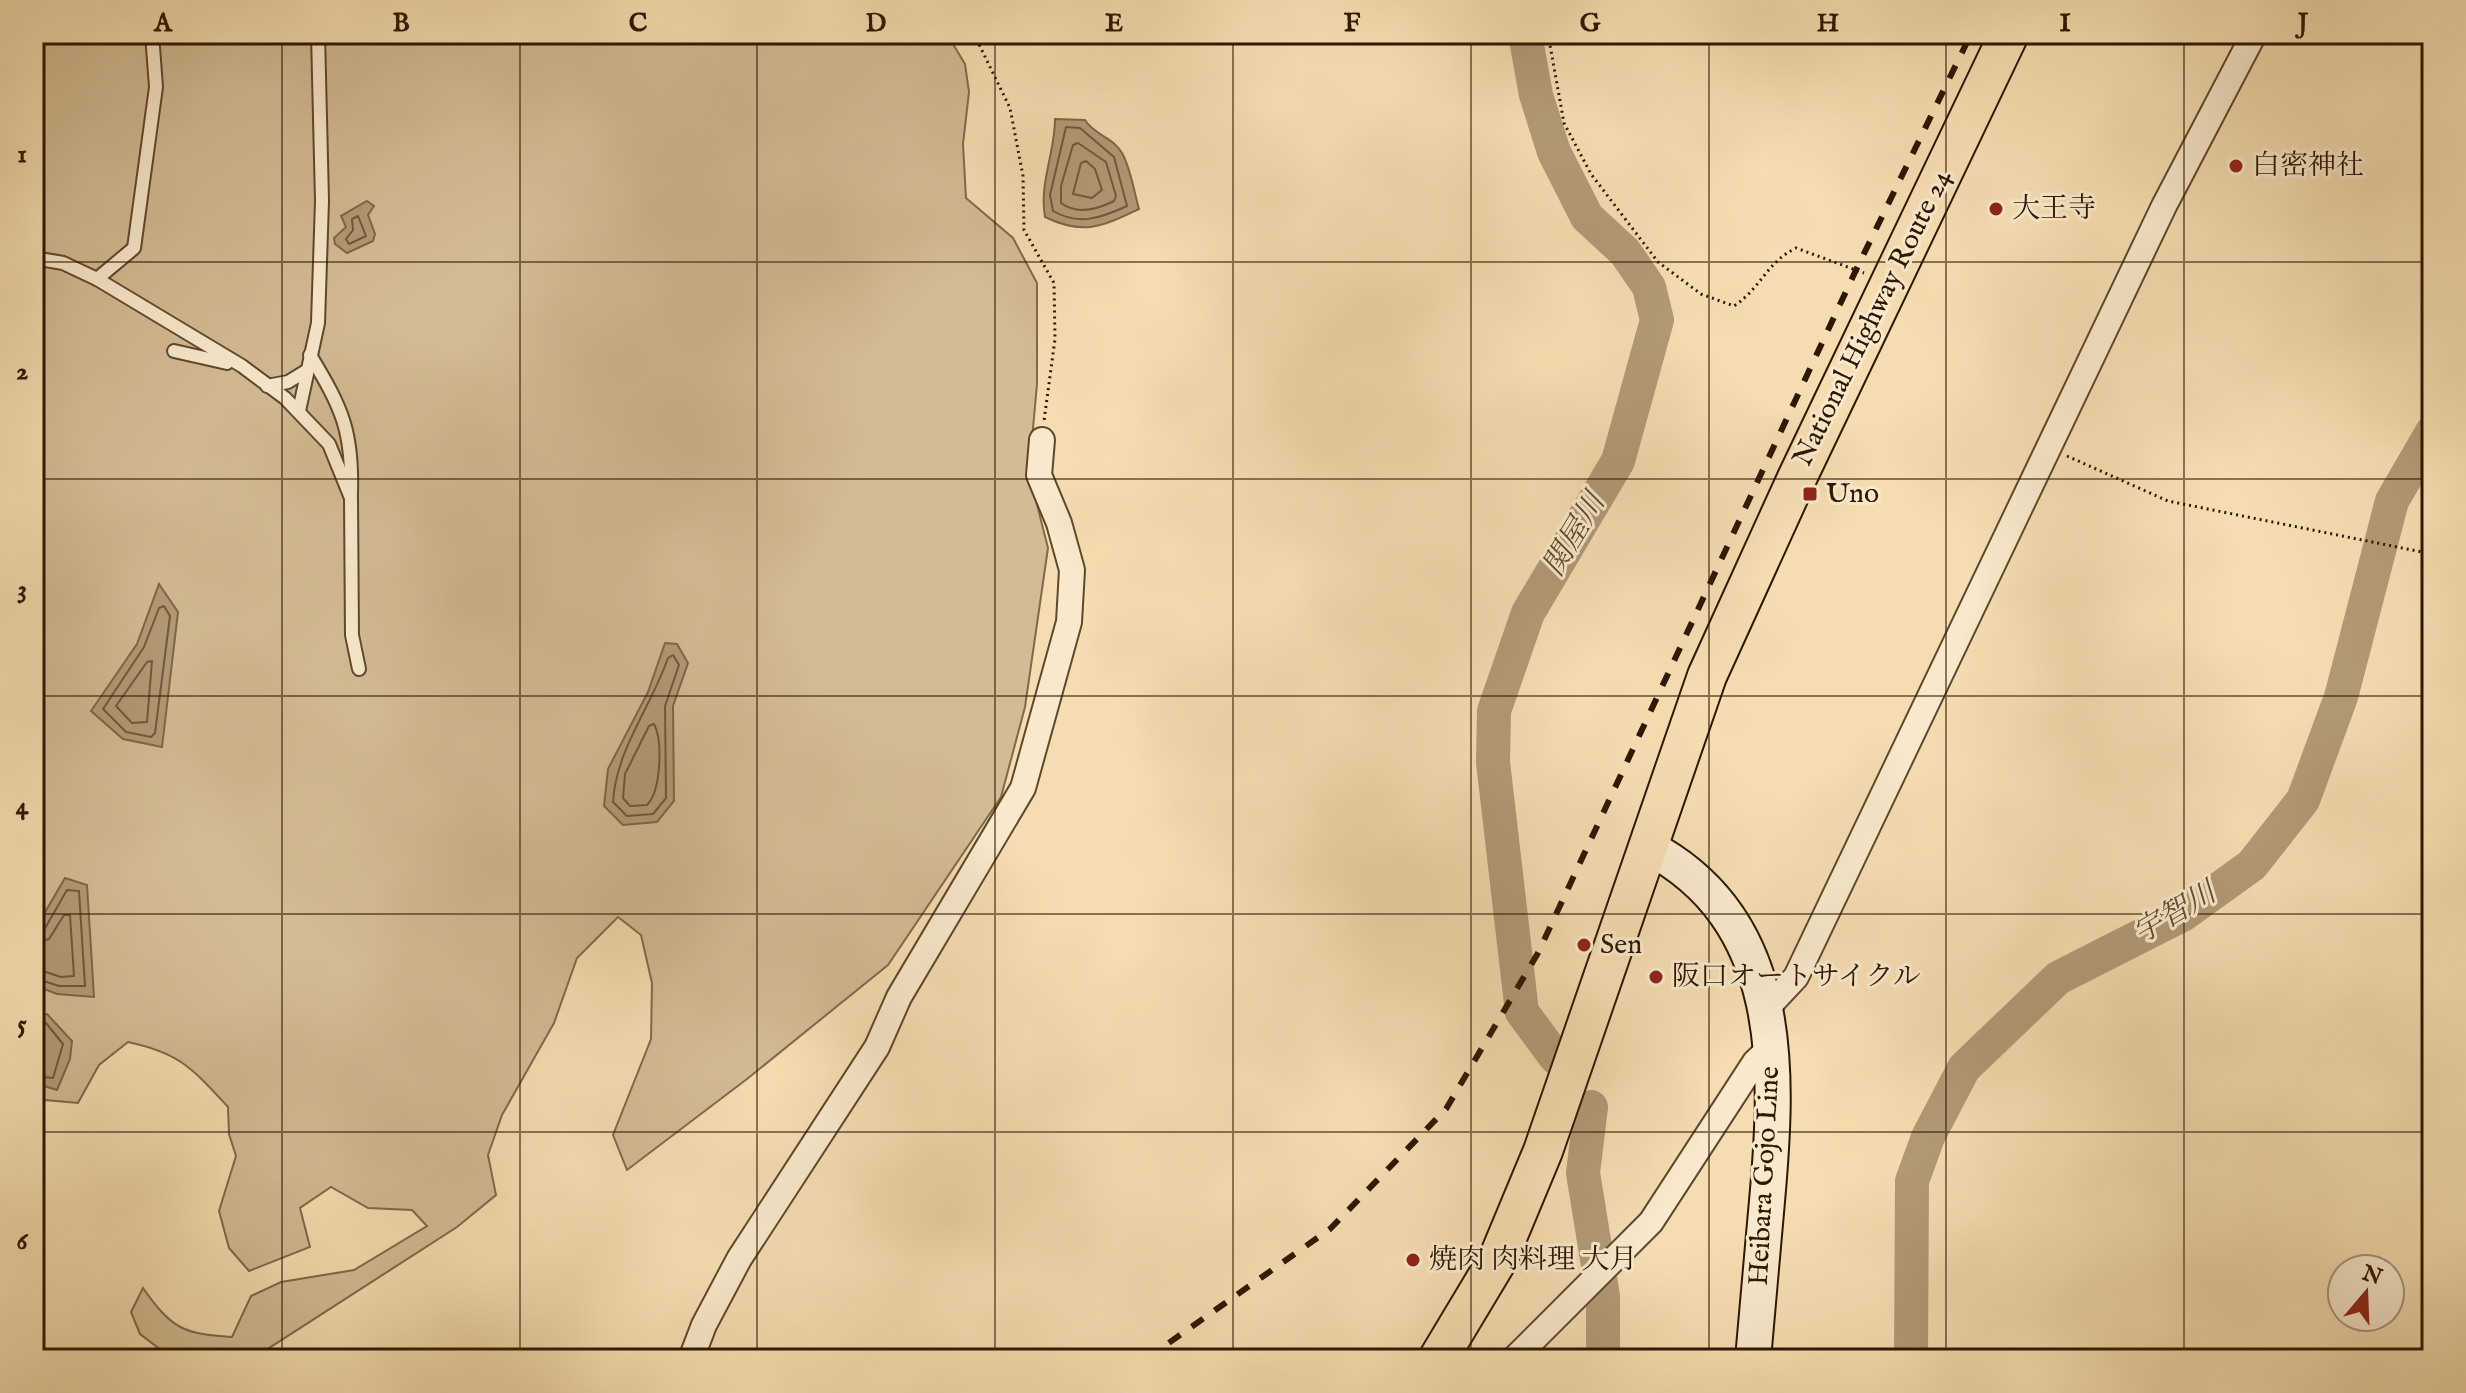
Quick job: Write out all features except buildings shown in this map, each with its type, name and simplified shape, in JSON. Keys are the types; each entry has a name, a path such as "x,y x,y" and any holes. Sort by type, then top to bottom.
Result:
{"highway":[{"name":"National Highway Route 24","path":"1438,1359 1498,1259 1543,1151 1720,648 1808,454 2009,34"}],"main road":[{"name":"Heibara Gojo Line","path":"1648,847 1679,863 1702,883 1723,911 1743,944 1767,1008 1775,1115 1753,1359"}],"street":[{"path":"1767,1008 1796,977 2051,449 2164,206 2254,34"},
{"path":"691,1359 704,1325 739,1259 877,1047 899,997 1023,788 1069,622 1072,570 1059,523 1039,475 1042,440"},
{"path":"1514,1359 1651,1222 1755,1062 1772,1046"}],"lane":[{"path":"97,279 134,248 156,87 152,34"},
{"path":"299,411 318,323 322,201 318,34"},
{"path":"34,258 63,263 97,279 242,366 299,411 329,444 351,498"},
{"path":"174,351 242,366"},
{"path":"310,355 338,403 349,431 352,635 359,669"},
{"path":"267,386 288,382 306,371"}],"path":[{"path":"974,34 1010,108 1023,176 1024,230 1054,283 1055,339 1042,440"},
{"path":"1548,34 1564,123 1591,174 1658,262 1701,294 1734,306 1753,293 1777,257 1796,248 1856,270"},
{"path":"2051,449 2168,501 2432,554"}],"shaded area":[{"path":"34,34 947,34 965,64 969,92 963,144 966,198 1013,238 1037,283 1037,384 1029,473 1048,548 1025,707 1001,797 888,965 747,1079 627,1170 613,1135 651,1039 652,983 641,935 618,917 577,958 554,1023 502,1115 488,1155 496,1195 457,1227 252,1359 173,1359 140,1334 131,1312 143,1288 162,1313 180,1327 202,1334 232,1337 251,1296 281,1282 354,1270 427,1226 412,1210 368,1208 331,1187 300,1208 310,1247 249,1271 229,1248 219,1211 236,1156 229,1134 228,1107 184,1064 161,1051 128,1042 99,1065 78,1103 34,1099"}],"water":[{"path":"1055,119 1085,120 1118,148 1128,166 1139,209 1104,224 1082,227 1045,217 1044,192"},
{"path":"367,201 374,206 368,215 375,234 373,241 347,253 335,244 334,238 346,227 341,216"},
{"path":"159,584 178,612 162,747 123,739 91,711 137,644"},
{"path":"665,643 677,644 688,663 673,706 674,801 657,822 623,825 604,806 608,769 648,692"},
{"path":"65,878 87,885 94,997 57,994 34,985 34,931"},
{"path":"47,1014 72,1041 70,1059 57,1090 34,1083 34,1016"}],"waterway":[{"name":"関屋川","path":"1525,34 1536,95 1554,152 1587,217 1625,252 1649,287 1657,320 1618,461 1528,613 1494,711 1493,762 1522,1012 1556,1058"},
{"name":"宇智川","path":"1911,1359 1912,1181 1928,1137 1964,1068 2058,978 2184,914 2252,865 2303,800 2341,697 2392,501 2432,432"},
{"name":"関屋川","path":"1591,1107 1583,1173 1603,1296 1603,1359"}],"railway":[{"path":"1146,1359 1330,1229 1446,1109 1538,953 1856,270 1971,34"}],"place":[{"name":"白密神社","path":"2236,166"},
{"name":"大王寺","path":"1996,209"},
{"name":"Uno","path":"1810,494"},
{"name":"Sen","path":"1584,945"},
{"name":"阪口オートサイクル","path":"1656,977"},
{"name":"焼肉 肉料理 大月","path":"1413,1260"}]}
